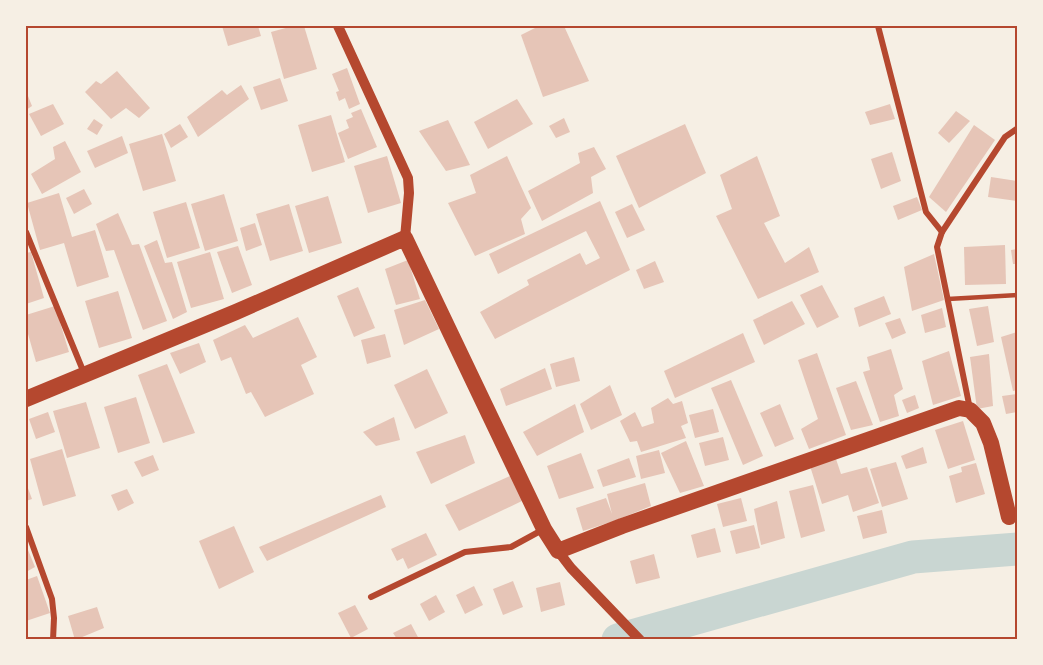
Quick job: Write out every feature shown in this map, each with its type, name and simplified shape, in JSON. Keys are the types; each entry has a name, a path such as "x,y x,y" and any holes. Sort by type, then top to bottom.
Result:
{"highway":[{"path":"26,399 236,312 405,238 544,529 558,551 622,526 959,408 970,410 983,423 991,443 1009,517"}],"street":[{"path":"338,26 408,178 405,238"},
{"path":"878,26 926,212 942,232"},
{"path":"970,410 938,247 942,232 1005,137 1017,128"},
{"path":"26,232 85,375"},
{"path":"26,526 52,599 53,639"},
{"path":"371,597 465,552 511,548 544,529"},
{"path":"558,551 571,568 640,639"}],"lane":[{"path":"948,300 1017,295"}],"building":[{"path":"222,26 258,26 261,36 228,46"},
{"path":"293,26 304,26 317,69 284,79 271,32"},
{"path":"539,26 564,26 589,81 543,97 521,35"},
{"path":"347,68 360,104 349,109 345,98 339,101 336,92 339,91 332,74"},
{"path":"117,71 150,108 139,118 126,108 111,119 85,92 96,81 101,84"},
{"path":"280,78 288,101 261,110 253,87"},
{"path":"241,85 249,99 198,137 187,117 222,90 227,95"},
{"path":"26,91 32,106 26,110"},
{"path":"517,99 533,124 488,149 474,122"},
{"path":"53,104 64,124 41,136 29,114"},
{"path":"890,104 895,119 870,125 865,112"},
{"path":"361,109 377,147 348,159 338,133 349,128 346,120 353,117 351,113"},
{"path":"956,111 970,121 949,143 938,133"},
{"path":"331,115 345,162 312,172 298,125"},
{"path":"564,118 570,132 556,138 549,126"},
{"path":"94,119 103,125 97,135 87,129"},
{"path":"448,120 470,165 446,171 419,131"},
{"path":"180,124 188,137 171,148 164,134"},
{"path":"685,124 706,173 639,208 616,156"},
{"path":"974,125 995,140 946,212 929,197"},
{"path":"162,134 176,181 143,191 129,144"},
{"path":"122,136 128,153 95,168 87,151"},
{"path":"65,141 81,172 42,194 31,174 55,159 53,147"},
{"path":"594,147 606,169 591,177 593,193 542,221 528,191 580,163 578,153"},
{"path":"892,152 901,181 881,189 871,159"},
{"path":"387,156 401,203 368,213 354,166"},
{"path":"507,156 531,208 521,219 525,234 475,256 448,203 476,193 470,175"},
{"path":"757,156 780,216 764,223 785,263 809,247 819,272 758,299 716,216 732,209 720,175"},
{"path":"991,177 1017,181 1017,201 988,197"},
{"path":"84,189 92,204 74,214 66,198"},
{"path":"59,193 72,237 95,230 109,277 77,287 64,243 40,250 27,203"},
{"path":"224,194 238,241 205,251 191,204"},
{"path":"328,196 342,243 309,253 295,206"},
{"path":"917,197 922,210 898,220 893,206"},
{"path":"600,201 630,270 495,339 480,312 529,285 527,280 580,253 586,265 600,258 586,231 498,274 489,254"},
{"path":"186,202 200,248 167,258 153,212"},
{"path":"289,204 303,251 270,261 256,214"},
{"path":"632,204 645,230 627,238 615,212"},
{"path":"118,213 132,245 139,244 167,321 143,330 114,250 106,251 96,224"},
{"path":"255,223 262,245 246,251 240,228"},
{"path":"157,240 165,263 172,262 187,312 173,319 144,246"},
{"path":"1005,245 1006,284 965,285 964,247"},
{"path":"238,246 252,285 232,293 217,252"},
{"path":"1017,249 1017,264 1013,264 1011,250"},
{"path":"31,252 44,298 26,304 26,253"},
{"path":"210,252 224,299 191,308 177,262"},
{"path":"934,254 944,300 912,311 904,267"},
{"path":"408,260 420,299 396,305 385,269"},
{"path":"655,261 664,282 644,289 636,270"},
{"path":"822,285 839,317 817,328 800,295"},
{"path":"358,287 375,328 354,337 337,296"},
{"path":"118,291 132,338 99,348 85,301"},
{"path":"884,296 891,314 859,327 854,308"},
{"path":"425,300 439,329 404,345 394,310"},
{"path":"792,301 805,324 764,345 753,320"},
{"path":"55,306 69,352 36,362 26,327 26,315"},
{"path":"988,306 994,342 977,346 969,309"},
{"path":"942,308 946,327 925,333 921,315"},
{"path":"298,317 317,357 301,365 314,394 265,417 251,392 246,394 231,357 221,361 213,340 245,325 253,338"},
{"path":"900,318 906,333 892,339 885,323"},
{"path":"1017,332 1017,390 1013,391 1001,337"},
{"path":"743,333 755,362 675,398 664,371"},
{"path":"385,334 391,357 367,364 361,340"},
{"path":"199,343 206,362 180,374 170,353"},
{"path":"891,349 903,389 894,395 899,416 880,422 863,372 870,370 867,357"},
{"path":"949,351 961,396 933,405 922,361"},
{"path":"817,353 846,435 809,449 801,429 818,419 798,360"},
{"path":"989,354 993,406 977,409 970,357"},
{"path":"574,357 580,381 556,387 550,364"},
{"path":"167,364 195,433 163,443 138,375"},
{"path":"545,368 552,389 506,406 500,389"},
{"path":"427,369 448,413 415,429 394,385"},
{"path":"731,380 763,456 743,465 711,388"},
{"path":"856,381 873,425 851,430 836,388"},
{"path":"610,385 622,415 591,430 580,404"},
{"path":"1017,394 1017,412 1006,414 1002,396"},
{"path":"915,395 919,408 907,413 902,400"},
{"path":"136,397 150,443 118,453 104,407"},
{"path":"668,398 673,404 682,401 688,423 681,426 686,438 641,452 637,441 630,442 620,421 635,412 642,427 654,423 651,408"},
{"path":"86,402 100,448 67,458 53,411"},
{"path":"575,404 584,432 537,456 523,432"},
{"path":"780,404 794,439 775,447 760,413"},
{"path":"713,409 719,432 695,438 689,415"},
{"path":"48,412 55,432 36,439 29,419"},
{"path":"394,417 400,440 376,446 363,432"},
{"path":"963,421 975,460 948,469 935,430"},
{"path":"465,435 475,463 431,484 416,452"},
{"path":"723,437 729,460 705,466 699,443"},
{"path":"686,441 704,486 680,493 661,453"},
{"path":"923,447 927,463 906,469 901,456"},
{"path":"62,449 76,496 43,506 30,459"},
{"path":"659,450 665,473 641,479 636,456"},
{"path":"581,453 594,488 559,499 547,466"},
{"path":"153,455 159,470 142,477 134,462"},
{"path":"629,458 636,477 603,487 597,470"},
{"path":"836,459 841,474 867,467 879,503 853,512 848,495 822,504 810,466"},
{"path":"896,462 908,499 882,507 870,469"},
{"path":"976,463 985,494 956,503 949,476 962,472 961,467"},
{"path":"512,475 524,500 459,531 445,505"},
{"path":"26,483 32,499 26,501"},
{"path":"645,483 651,506 583,531 576,508 606,498 612,514 607,494"},
{"path":"813,485 825,531 801,538 789,491"},
{"path":"127,489 134,503 118,511 111,495"},
{"path":"381,495 386,507 267,561 259,547"},
{"path":"741,498 747,521 723,527 717,504"},
{"path":"777,501 785,538 761,545 754,509"},
{"path":"882,510 887,533 863,539 857,516"},
{"path":"754,525 760,548 736,554 730,531"},
{"path":"234,526 254,572 219,589 199,541"},
{"path":"715,528 721,552 697,558 691,535"},
{"path":"426,533 437,555 408,569 403,558 397,561 391,549"},
{"path":"26,545 35,567 26,572"},
{"path":"654,554 660,578 636,584 630,561"},
{"path":"37,576 50,613 26,621 26,580"},
{"path":"513,581 523,607 503,615 493,589"},
{"path":"560,582 565,605 541,612 536,588"},
{"path":"474,586 483,605 465,614 456,595"},
{"path":"436,595 445,612 429,621 420,604"},
{"path":"355,605 368,629 351,638 338,613"},
{"path":"97,607 104,628 75,640 68,616"},
{"path":"411,624 419,639 397,639 393,633"}],"waterway":[{"path":"618,640 913,557 1018,549"}]}
